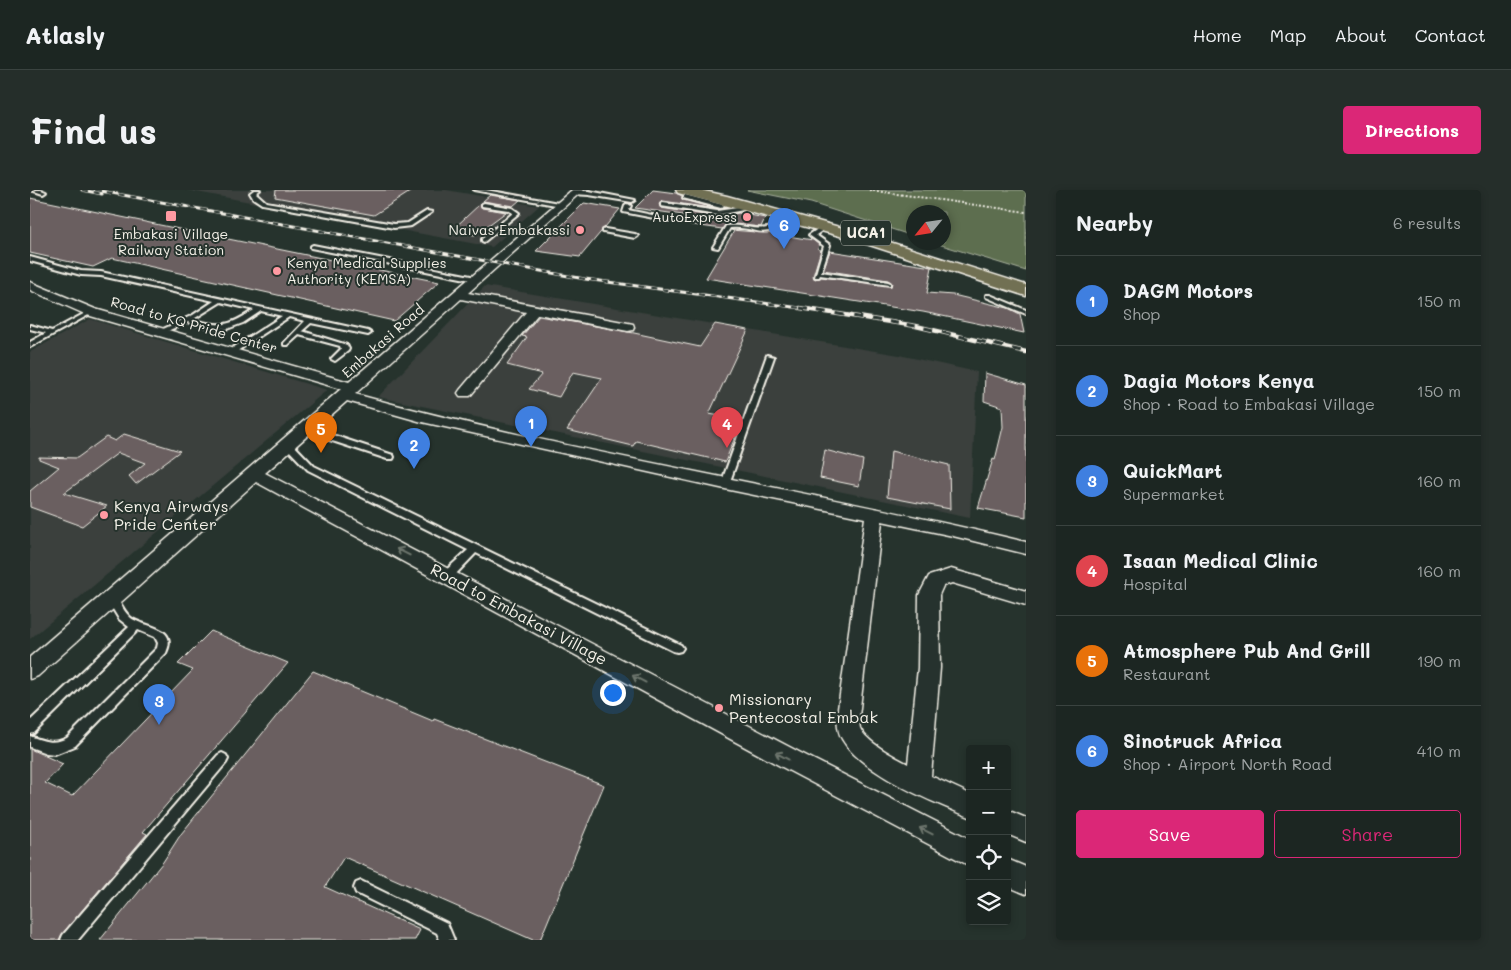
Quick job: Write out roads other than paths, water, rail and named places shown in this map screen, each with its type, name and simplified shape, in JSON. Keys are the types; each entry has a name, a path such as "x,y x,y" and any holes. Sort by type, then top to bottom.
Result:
{"main road":[{"name":"UCA1","path":"704,190 856,230 1026,285"},
{"name":"UCA1","path":"684,193 758,208 825,226 895,247 1026,291"}],"street":[{"name":"Embakasi Road","path":"31,668 561,204 579,193"},
{"name":"Road to KQ Pride Center","path":"30,286 90,312 231,353 348,392"},
{"path":"458,295 628,327"},
{"path":"465,393 535,310"},
{"path":"348,392 422,417 726,484 953,530 1026,548"},
{"name":"Road to Embakasi Village","path":"254,474 448,575 837,786 966,851"},
{"path":"874,514 848,716 850,731 863,748 918,783 966,804"},
{"path":"918,783 929,668 929,595 936,581 951,576 962,578 1026,598"},
{"path":"1011,824 1026,830"},
{"path":"1011,874 1026,881"}],"lane":[{"path":"34,190 43,192"},
{"path":"257,190 253,193 255,197 264,203 394,226 409,225 429,212"},
{"path":"478,190 561,204"},
{"path":"579,193 632,200 625,211 654,216"},
{"path":"684,193 721,206"},
{"path":"484,205 510,209 516,213 484,240"},
{"path":"663,205 717,213 758,208"},
{"path":"716,247 728,227 739,226 770,229 785,215"},
{"path":"825,226 812,235 827,245 818,274 888,284"},
{"path":"606,231 635,236"},
{"path":"313,247 476,279"},
{"path":"30,259 81,272 101,274 368,333"},
{"path":"988,296 1026,312"},
{"path":"161,332 195,316 220,300"},
{"path":"189,321 224,328 231,327 260,309"},
{"path":"30,345 90,312"},
{"path":"231,353 288,315"},
{"path":"286,344 310,320"},
{"path":"30,327 53,333"},
{"path":"298,332 343,345 345,349 335,359"},
{"path":"726,484 770,357"},
{"path":"305,429 390,457"},
{"path":"288,444 311,468 677,648"},
{"path":"448,575 476,548"},
{"path":"30,741 46,749 62,748 71,742 162,650 164,644 160,634 136,626 127,620 112,598"},
{"path":"30,729 136,626"},
{"path":"68,940 222,759"},
{"path":"361,888 442,928 447,940"}],"railway":[{"path":"82,190 102,194"},
{"path":"95,190 585,279 808,309"},
{"path":"800,308 916,326 1026,352"}],"place":[{"name":"Embakasi Village Railway Station","path":"171,216"},
{"name":"AutoExpress","path":"747,217"},
{"name":"Naivas Embakassi","path":"580,230"},
{"name":"Sinotruck Africa","path":"784,249"},
{"name":"Kenya Medical Supplies Authority (KEMSA)","path":"277,271"},
{"name":"DAGM Motors","path":"531,447"},
{"name":"Isaan Medical Clinic","path":"727,448"},
{"name":"Atmosphere Pub And Grill","path":"321,453"},
{"name":"Dagia Motors Kenya","path":"414,469"},
{"name":"Kenya Airways Pride Center","path":"104,515"},
{"name":"Missionary Pentecostal Embak","path":"719,708"},
{"name":"QuickMart","path":"159,725"}]}
